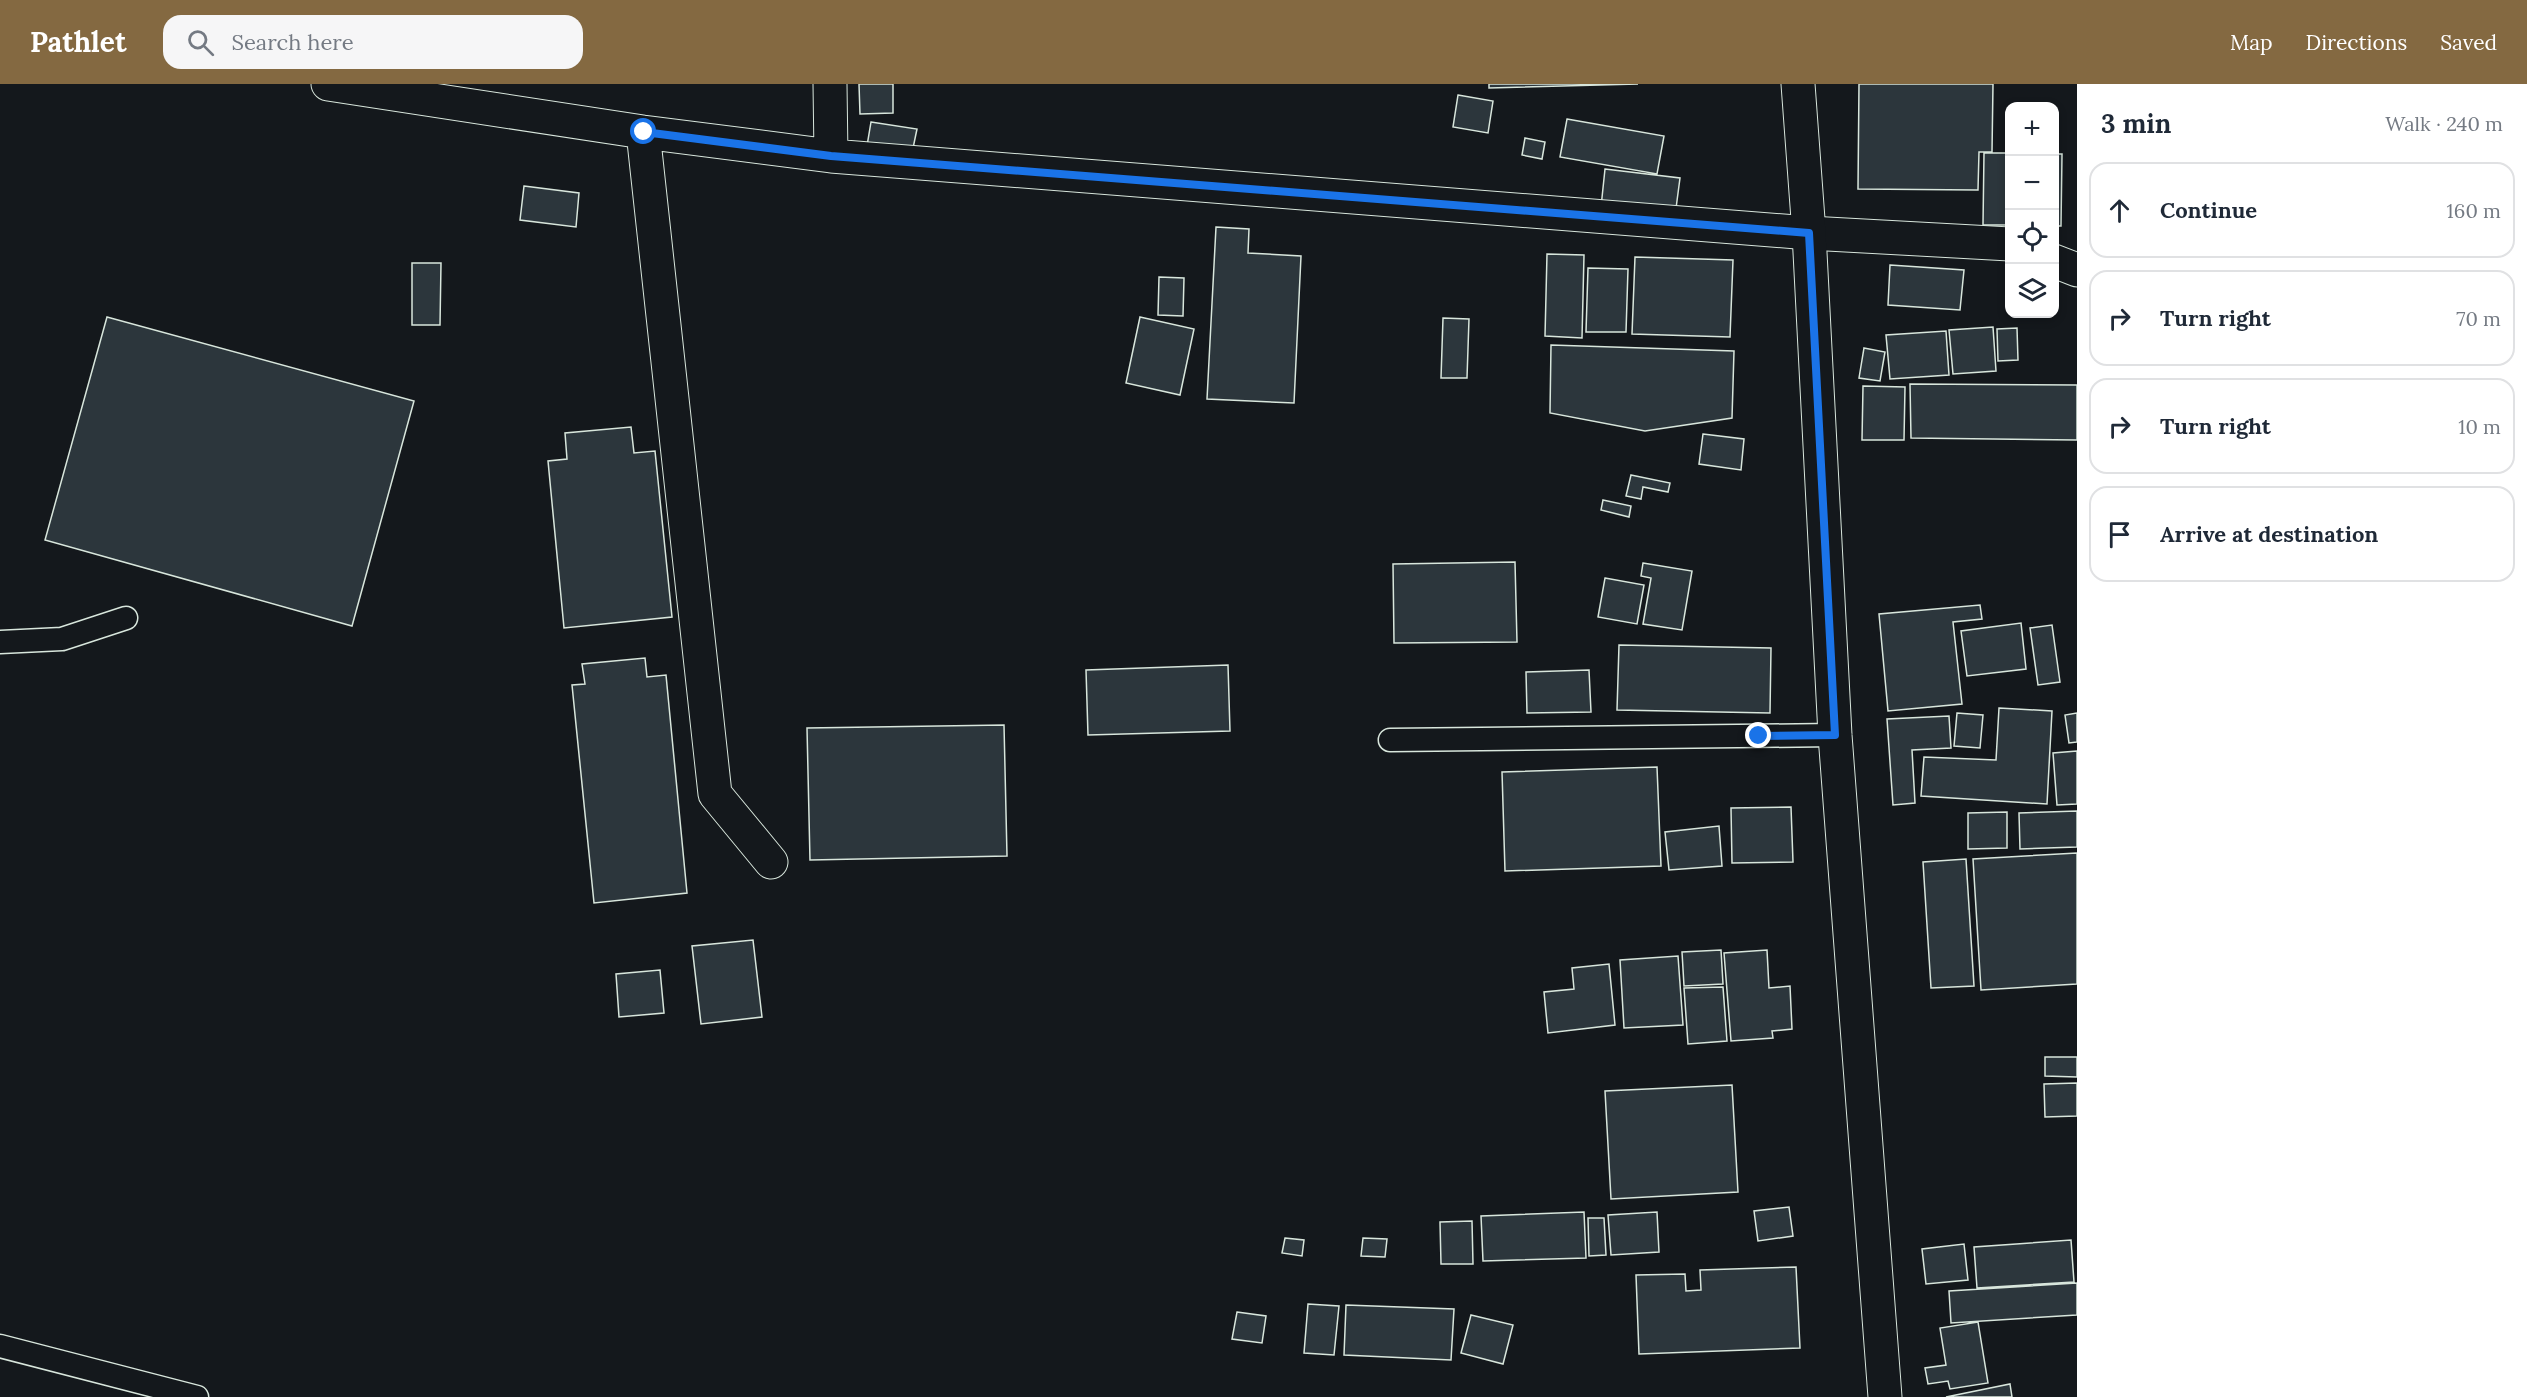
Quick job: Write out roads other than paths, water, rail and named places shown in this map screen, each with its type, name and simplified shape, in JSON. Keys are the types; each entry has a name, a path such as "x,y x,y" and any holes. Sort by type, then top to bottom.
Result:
{"street":[{"path":"328,84 485,95 644,132 831,156 1809,233 2005,244"},
{"path":"830,84 831,156"},
{"path":"1798,84 1809,233 1835,735 1885,1397"},
{"path":"644,132 715,794 771,862"},
{"path":"2059,263 2077,270"}],"lane":[{"path":"0,642 62,639 126,618"},
{"path":"1390,740 1835,735"},
{"path":"0,1346 197,1397"}]}
